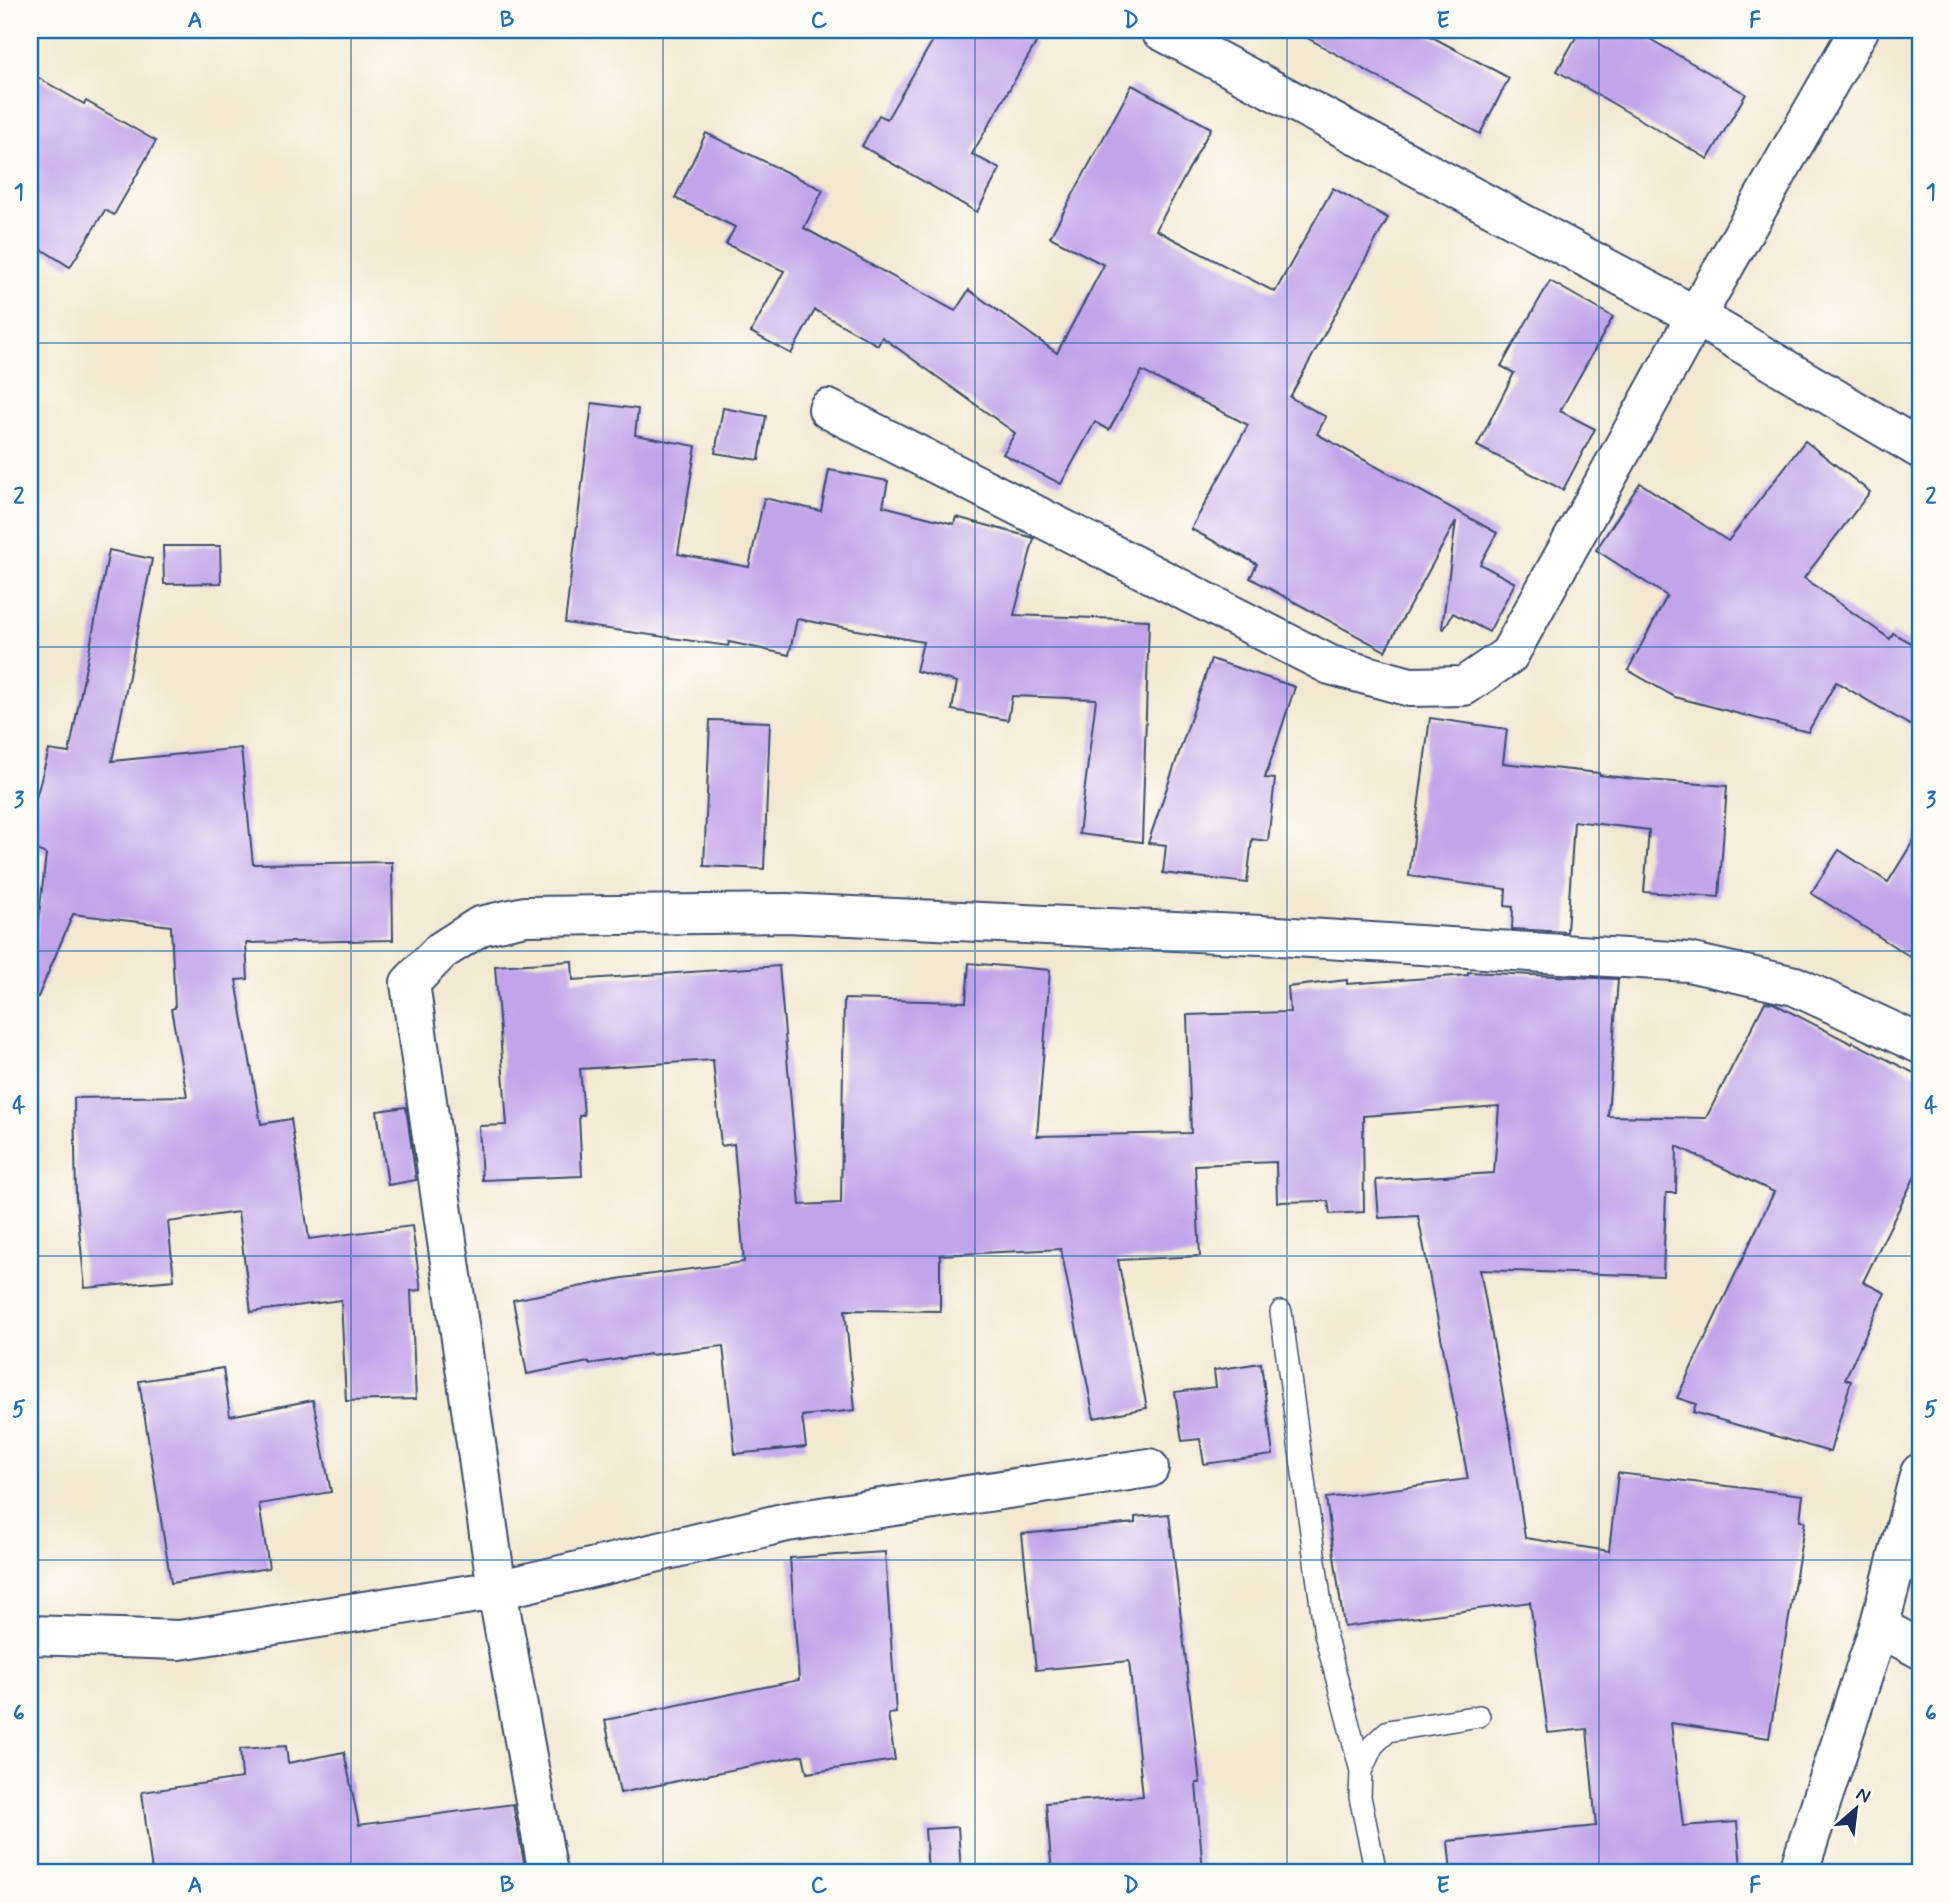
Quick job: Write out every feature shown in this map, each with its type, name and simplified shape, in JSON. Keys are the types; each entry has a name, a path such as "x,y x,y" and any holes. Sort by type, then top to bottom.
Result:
{"street":[{"path":"1160,30 1696,316 1920,449"},
{"path":"828,409 1330,665 1410,687 1464,686 1509,655 1696,316 1859,30"},
{"path":"548,1873 497,1590 410,983 440,951 480,926 524,916 786,913 1275,936 1688,962 1795,986 1920,1044"},
{"path":"30,1635 179,1640 497,1590 787,1522 1149,1468"},
{"path":"1798,1873 1879,1627 1920,1474"},
{"path":"1879,1627 1920,1649"}],"lane":[{"path":"1281,1312 1325,1634 1361,1771 1360,1797 1376,1873"},
{"path":"1361,1771 1373,1745 1388,1731 1479,1716"}],"building":[{"path":"939,30 1014,30 1036,43 972,154 1000,169 977,212 862,146 879,115 887,119"},
{"path":"1293,30 1419,30 1509,78 1480,134"},
{"path":"1580,30 1634,30 1746,94 1708,159 1557,71"},
{"path":"30,73 156,141 114,215 105,210 70,267 30,242"},
{"path":"1132,85 1211,128 1156,230 1275,292 1333,188 1388,218 1290,397 1326,417 1317,434 1497,533 1480,564 1515,583 1489,632 1453,613 1444,629 1442,628 1456,521 1385,651 1250,578 1257,564 1191,529 1248,425 1142,371 1109,430 1095,422 1061,484 1003,454 1015,433 882,337 878,345 815,310 791,354 751,332 784,271 726,244 735,227 675,198 706,133 823,190 804,228 955,311 969,290 1057,353 1104,265 1050,237"},
{"path":"1550,281 1613,317 1560,411 1595,429 1563,490 1477,446 1514,373 1501,366"},
{"path":"592,403 638,409 635,435 696,446 678,554 749,567 764,498 821,511 829,470 888,481 883,506 954,524 956,517 1034,538 1014,615 1149,620 1142,842 1079,834 1096,699 1012,696 1008,720 952,710 957,682 916,671 923,642 797,619 789,655 729,642 728,646 565,623"},
{"path":"723,408 766,416 759,460 715,453"},
{"path":"1805,441 1870,492 1804,578 1890,639 1893,633 1920,648 1920,731 1836,682 1808,732 1675,697 1628,670 1667,596 1596,550 1640,483 1728,541"},
{"path":"163,546 220,546 221,583 164,584"},
{"path":"109,550 152,559 112,761 241,748 253,864 392,862 393,940 246,943 248,979 236,980 261,1124 291,1119 309,1239 412,1226 421,1290 411,1291 416,1399 346,1401 341,1300 251,1312 238,1212 168,1222 174,1280 85,1288 76,1198 74,1098 187,1096 171,1009 175,1008 171,926 73,914 38,997 30,995 46,854 30,847 30,820 49,750 69,753"},
{"path":"1211,659 1295,687 1265,778 1275,779 1268,841 1252,839 1247,883 1163,873 1166,845 1148,843"},
{"path":"1430,718 1507,729 1503,763 1634,779 1727,786 1719,897 1644,892 1649,830 1574,821 1567,932 1512,929 1513,907 1505,906 1506,889 1409,876"},
{"path":"710,720 770,722 764,869 704,866"},
{"path":"1920,830 1920,963 1811,893 1839,850 1888,882"},
{"path":"572,961 573,980 779,966 800,1205 841,1203 844,999 966,1002 969,963 1050,970 1037,1136 1191,1133 1187,1015 1290,1012 1288,987 1347,980 1347,984 1468,975 1468,972 1618,979 1608,1116 1706,1118 1765,1002 1773,1003 1920,1076 1920,1166 1863,1282 1885,1293 1845,1379 1851,1381 1830,1452 1693,1412 1696,1404 1677,1398 1774,1192 1677,1146 1676,1193 1666,1193 1663,1276 1480,1270 1511,1439 1525,1538 1609,1551 1618,1473 1803,1495 1800,1520 1805,1521 1769,1738 1671,1723 1683,1826 1737,1822 1741,1867 1706,1869 1707,1873 1451,1873 1448,1841 1596,1826 1587,1729 1548,1733 1530,1602 1344,1627 1326,1498 1468,1479 1418,1216 1379,1218 1376,1180 1494,1173 1499,1106 1363,1116 1364,1212 1330,1214 1328,1201 1277,1202 1276,1162 1195,1165 1200,1256 1118,1260 1147,1408 1094,1418 1061,1249 940,1255 940,1311 845,1310 855,1410 802,1416 806,1447 735,1454 723,1346 589,1362 527,1374 513,1300 623,1278 744,1262 734,1144 721,1146 713,1060 580,1069 584,1115 579,1116 582,1176 482,1180 479,1126 507,1125 495,966"},
{"path":"406,1107 416,1180 388,1185 377,1111"},
{"path":"1261,1363 1273,1455 1204,1464 1200,1439 1182,1441 1175,1392 1216,1387 1214,1370"},
{"path":"223,1368 230,1416 313,1400 331,1492 259,1504 269,1568 171,1583 139,1381"},
{"path":"1169,1514 1200,1783 1196,1783 1203,1873 1052,1873 1046,1803 1143,1796 1129,1661 1036,1670 1022,1534 1135,1523 1135,1517"},
{"path":"885,1552 896,1713 888,1714 895,1760 807,1773 803,1755 620,1793 605,1720 799,1680 790,1558"},
{"path":"286,1746 288,1763 344,1752 359,1825 513,1804 526,1873 152,1873 142,1792 242,1778 240,1749"},
{"path":"958,1827 961,1873 928,1873 925,1829"}]}
